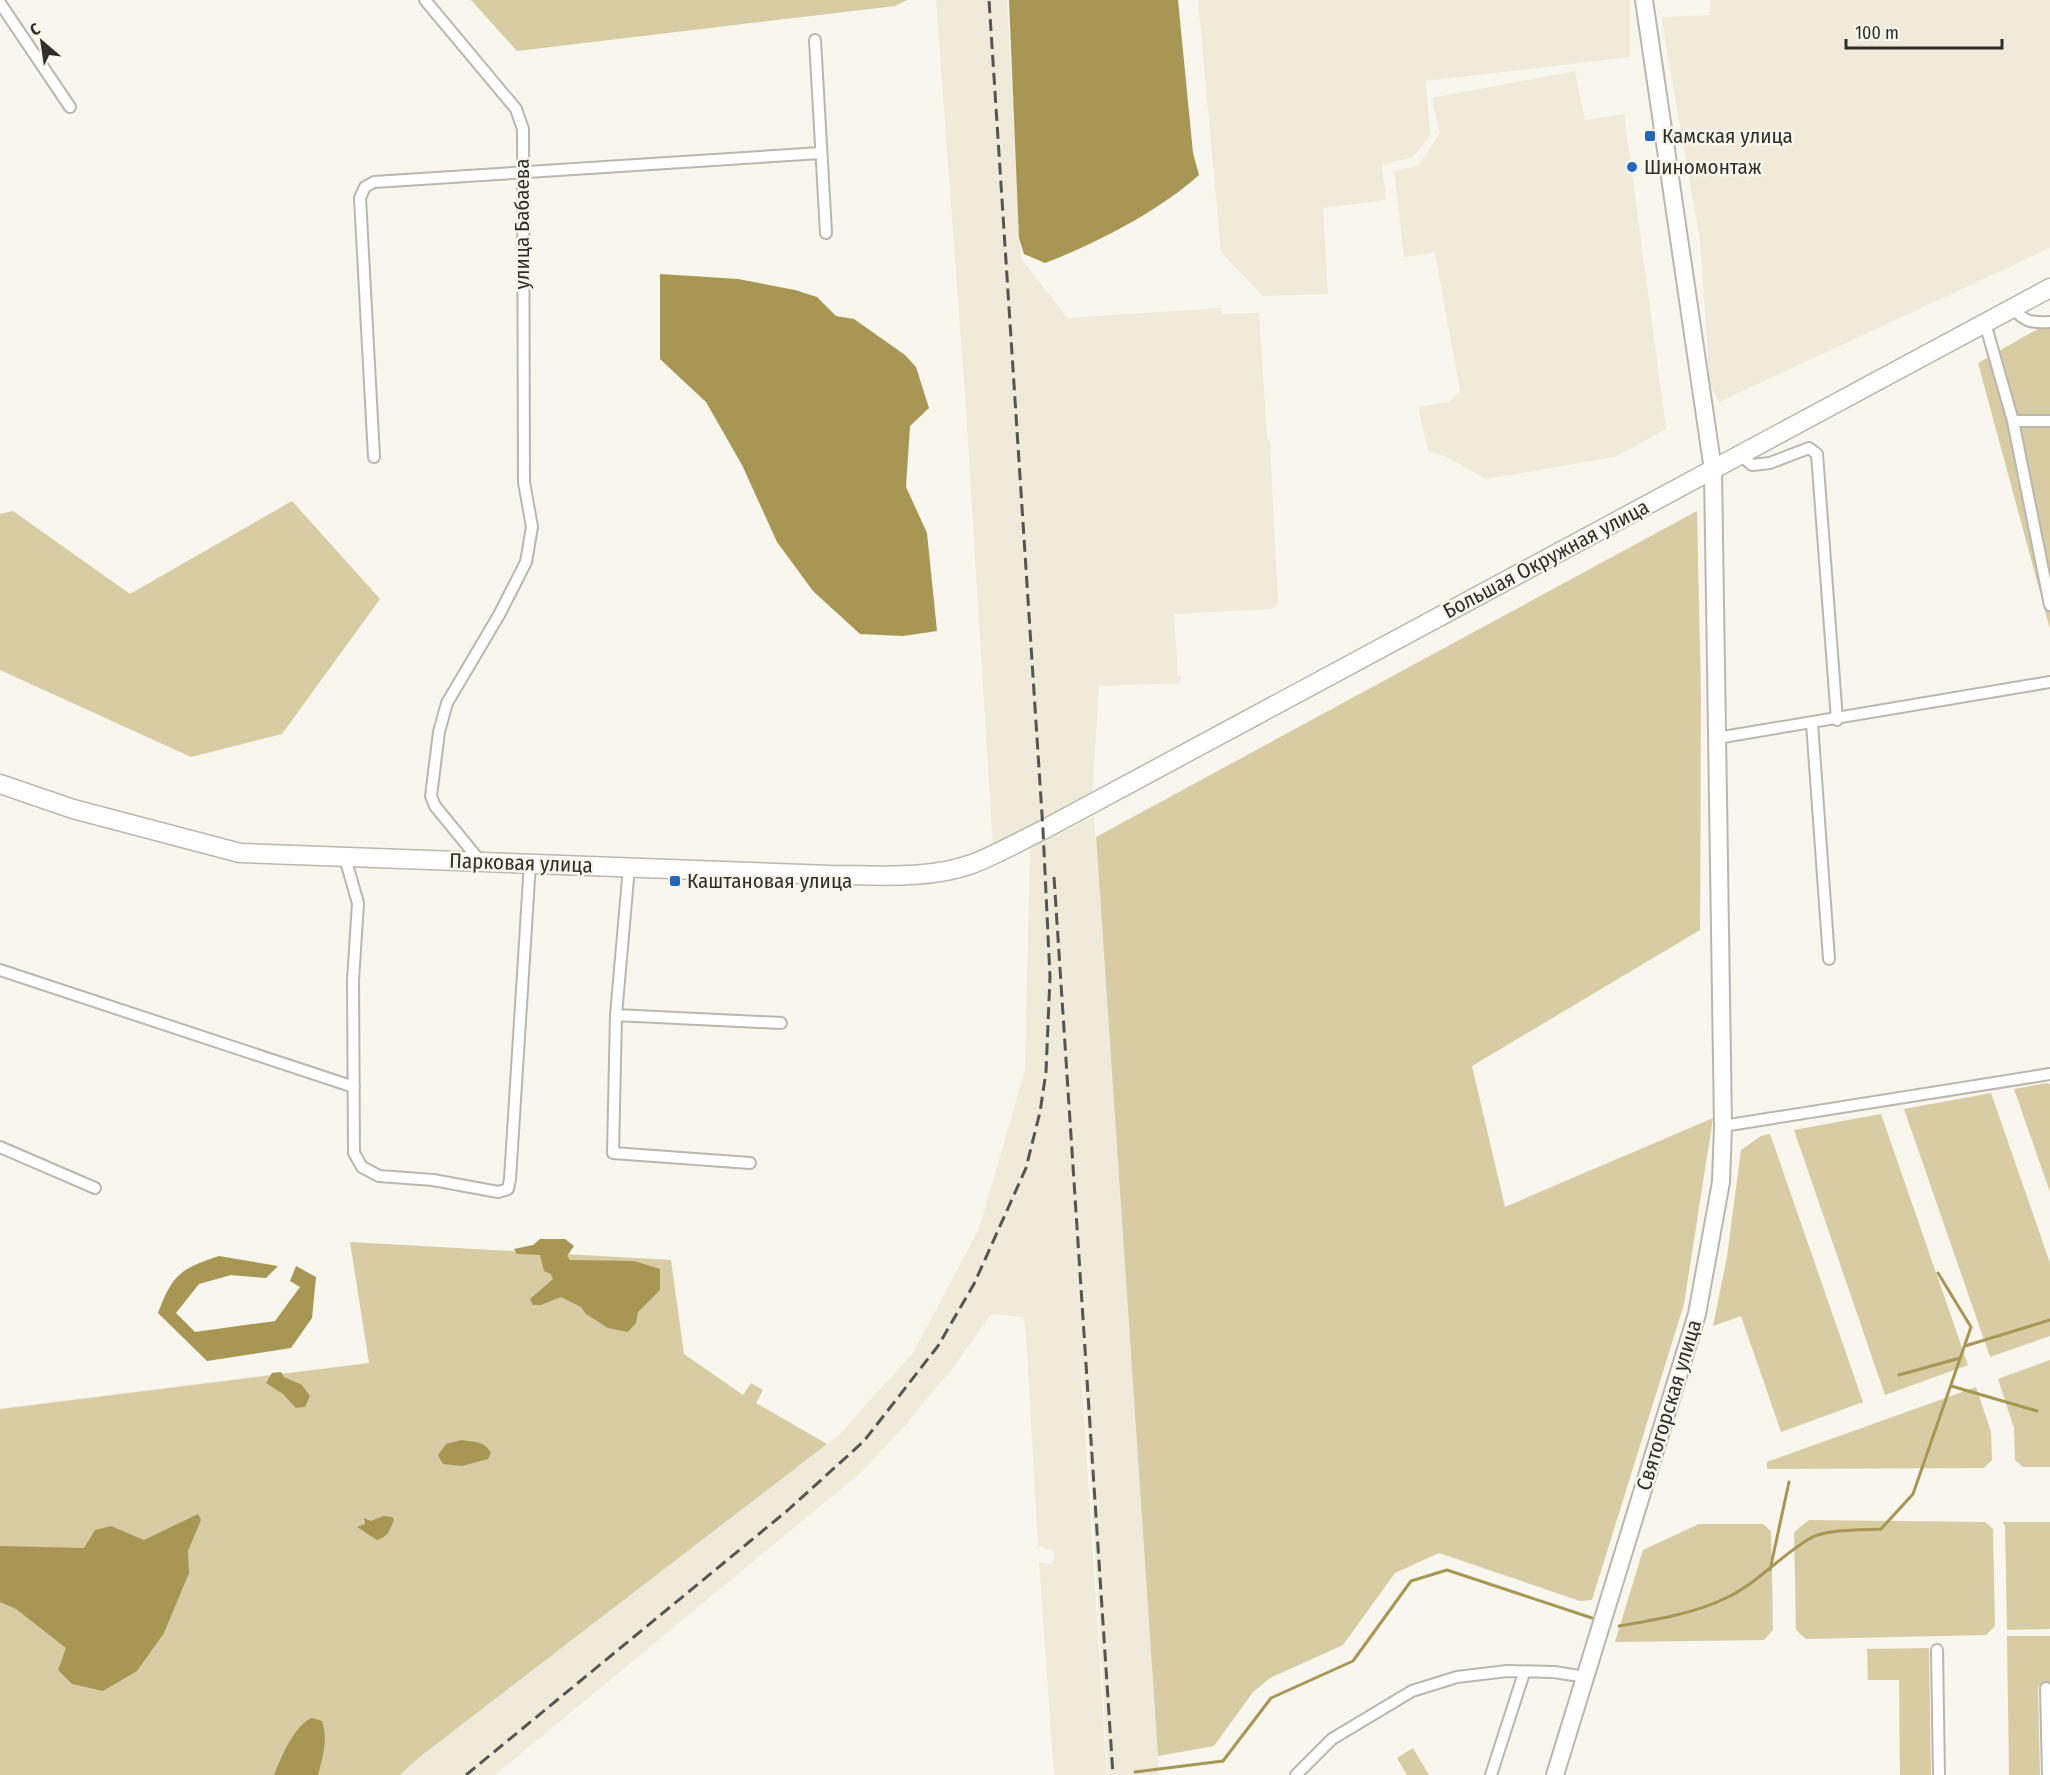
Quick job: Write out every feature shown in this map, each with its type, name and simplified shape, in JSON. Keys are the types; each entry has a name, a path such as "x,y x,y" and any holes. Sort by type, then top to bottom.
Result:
{"main road":[{"name":"Большая Окружная улица","path":"1043,830 2050,288"},
{"name":"Парковая улица","path":"0,784 73,809 240,853 345,858 830,875 918,874 973,863 1043,830"}],"street":[{"name":"улица Бабаева","path":"425,0 516,109 523,129 524,482 532,527 526,562 499,615 447,704 439,732 431,796 435,806 480,861"},
{"path":"1644,0 1713,470"},
{"path":"0,3 70,107"},
{"path":"815,40 826,233"},
{"path":"374,457 360,198 365,187 374,182 820,153"},
{"path":"2013,308 2021,318 2031,323 2050,322"},
{"path":"1985,323 2013,421 2050,605"},
{"path":"2013,421 2050,421"},
{"path":"1741,455 1752,465 1770,463 1809,448 1817,454 1836,720"},
{"name":"Святогорская улица","path":"1555,1775 1697,1314 1721,1182 1723,1126 1713,470"},
{"path":"1717,738 1836,720 2050,682"},
{"path":"1812,723 1829,959"},
{"path":"345,858 358,903 353,980 354,1153 362,1167 379,1176 433,1180 498,1192 508,1189 530,863"},
{"path":"629,867 616,1015 613,1153 750,1163"},
{"path":"0,970 354,1087"},
{"path":"616,1015 781,1023"},
{"path":"1723,1126 2050,1074"},
{"path":"0,1147 95,1188"},
{"path":"1937,1650 1939,1775"},
{"path":"1296,1775 1332,1739 1412,1691 1458,1677 1507,1671 1554,1672 1586,1677"},
{"path":"1491,1775 1524,1673"},
{"path":"2046,1688 2048,1775"}],"shaded area":[{"path":"471,0 907,0 895,6 517,51"},
{"path":"936,0 1007,0 1021,258 1067,318 1222,308 1222,314 1259,313 1267,437 1270,443 1278,604 1272,609 1174,614 1178,676 1181,676 1181,683 1099,686 1092,796 993,847 965,394"},
{"path":"1009,0 1178,0 1193,153 1199,175 1146,214 1085,246 1045,263 1024,254 1019,238"},
{"path":"1198,0 1630,0 1630,57 1426,81 1430,136 1413,157 1382,165 1386,200 1323,208 1328,294 1263,296 1221,252"},
{"path":"1710,0 2050,0 2050,248 1719,402 1710,386 1700,241 1661,17 1710,15"},
{"path":"1575,71 1585,120 1624,114 1666,429 1615,457 1486,479 1445,456 1428,451 1418,407 1449,402 1460,391 1435,253 1404,257 1394,171 1418,166 1440,133 1432,98"},
{"path":"660,274 738,279 795,290 817,297 836,316 854,319 905,355 916,367 929,408 910,426 906,487 927,533 937,631 903,636 860,634 813,591 777,542 742,465 706,402 660,359"},
{"path":"2050,322 2050,629 1978,363"},
{"path":"292,501 380,599 282,734 191,757 0,670 0,514 13,511 130,594"},
{"path":"1697,511 1701,696 1700,930 1472,1066 1505,1207 1713,1118 1684,1304 1592,1600 1580,1601 1439,1553 1395,1573 1343,1645 1270,1678 1253,1692 1214,1746 1158,1756 1096,837"},
{"path":"1094,816 1159,1775 1108,1775 1088,1430 1080,1353 1107,1775 1054,1775 1039,1562 1052,1565 1055,1552 1038,1546 1026,1333 1023,1317 991,1314 954,1366 902,1429 859,1474 495,1775 400,1775 417,1759 839,1435 913,1353 979,1229 1025,1070 1030,849"},
{"path":"2050,1084 2050,1192 2014,1089"},
{"path":"1991,1093 2050,1263 2050,1336 1990,1357 1904,1109"},
{"path":"1881,1114 1968,1365 1885,1395 1794,1130"},
{"path":"1770,1134 1863,1402 1781,1432 1741,1316 1713,1326 1727,1257 1741,1150 1761,1136"},
{"path":"540,1239 565,1239 574,1246 567,1256 570,1260 634,1261 660,1269 660,1290 638,1312 636,1323 628,1332 608,1328 586,1314 581,1307 561,1297 541,1305 533,1305 530,1299 553,1279 551,1274 544,1271 540,1255 517,1254 514,1249 533,1245"},
{"path":"350,1242 671,1260 684,1354 743,1395 751,1383 763,1390 756,1403 827,1444 417,1759 400,1775 0,1775 0,1409 369,1363"},
{"path":"219,1256 278,1266 266,1278 231,1275 199,1284 176,1313 195,1332 275,1321 300,1287 290,1281 296,1266 316,1277 312,1318 291,1348 207,1361 158,1313 168,1289 180,1275 195,1265"},
{"path":"2050,1360 2050,1467 2023,1467 2015,1460 2014,1428 1998,1379"},
{"path":"281,1372 284,1377 302,1385 310,1396 305,1407 296,1408 283,1394 266,1383 272,1373"},
{"path":"1976,1387 1991,1432 1992,1460 1984,1468 1767,1469 1767,1462"},
{"path":"461,1440 486,1446 491,1453 488,1459 462,1466 443,1464 438,1455 446,1444"},
{"path":"198,1514 201,1520 188,1551 189,1573 164,1633 137,1671 103,1691 72,1684 58,1670 66,1648 16,1609 0,1602 0,1546 84,1548 95,1530 111,1526 144,1540"},
{"path":"383,1516 392,1517 394,1520 388,1533 377,1540 357,1527 365,1524 364,1518 371,1521"},
{"path":"1809,1520 1985,1522 1993,1529 1995,1626 1986,1635 1806,1639 1796,1630 1794,1532"},
{"path":"2002,1522 2050,1522 2050,1629 2007,1630 2005,1525"},
{"path":"1699,1524 1763,1524 1771,1531 1773,1630 1764,1640 1615,1642 1643,1550"},
{"path":"2007,1636 2050,1636 2050,1686 2038,1686 2040,1775 2009,1775"},
{"path":"1929,1648 1931,1775 1900,1775 1899,1680 1868,1680 1867,1649"},
{"path":"312,1718 322,1721 325,1734 318,1775 274,1775 284,1751 299,1727"},
{"path":"1413,1748 1429,1775 1407,1775 1397,1758"}],"waterway":[{"path":"1619,1626 1660,1619 1713,1604 1738,1592 1798,1546 1824,1533 1881,1529 1913,1494 1971,1327 1938,1273"},
{"path":"1965,1346 2050,1320"},
{"path":"1899,1375 1960,1358"},
{"path":"1951,1386 2037,1411"},
{"path":"1770,1570 1789,1482"},
{"path":"1135,1772 1223,1761 1271,1698 1353,1661 1411,1581 1447,1570 1592,1618"}],"railway":[{"path":"466,1775 788,1510 864,1441 938,1346 974,1284 1026,1168 1040,1112 1046,1072 1050,977 1043,830 989,0"},
{"path":"1054,877 1113,1775"}],"place":[{"name":"Камская улица","path":"1650,136"},
{"name":"Шиномонтаж","path":"1632,167"},
{"name":"Каштановая улица","path":"675,881"}]}
